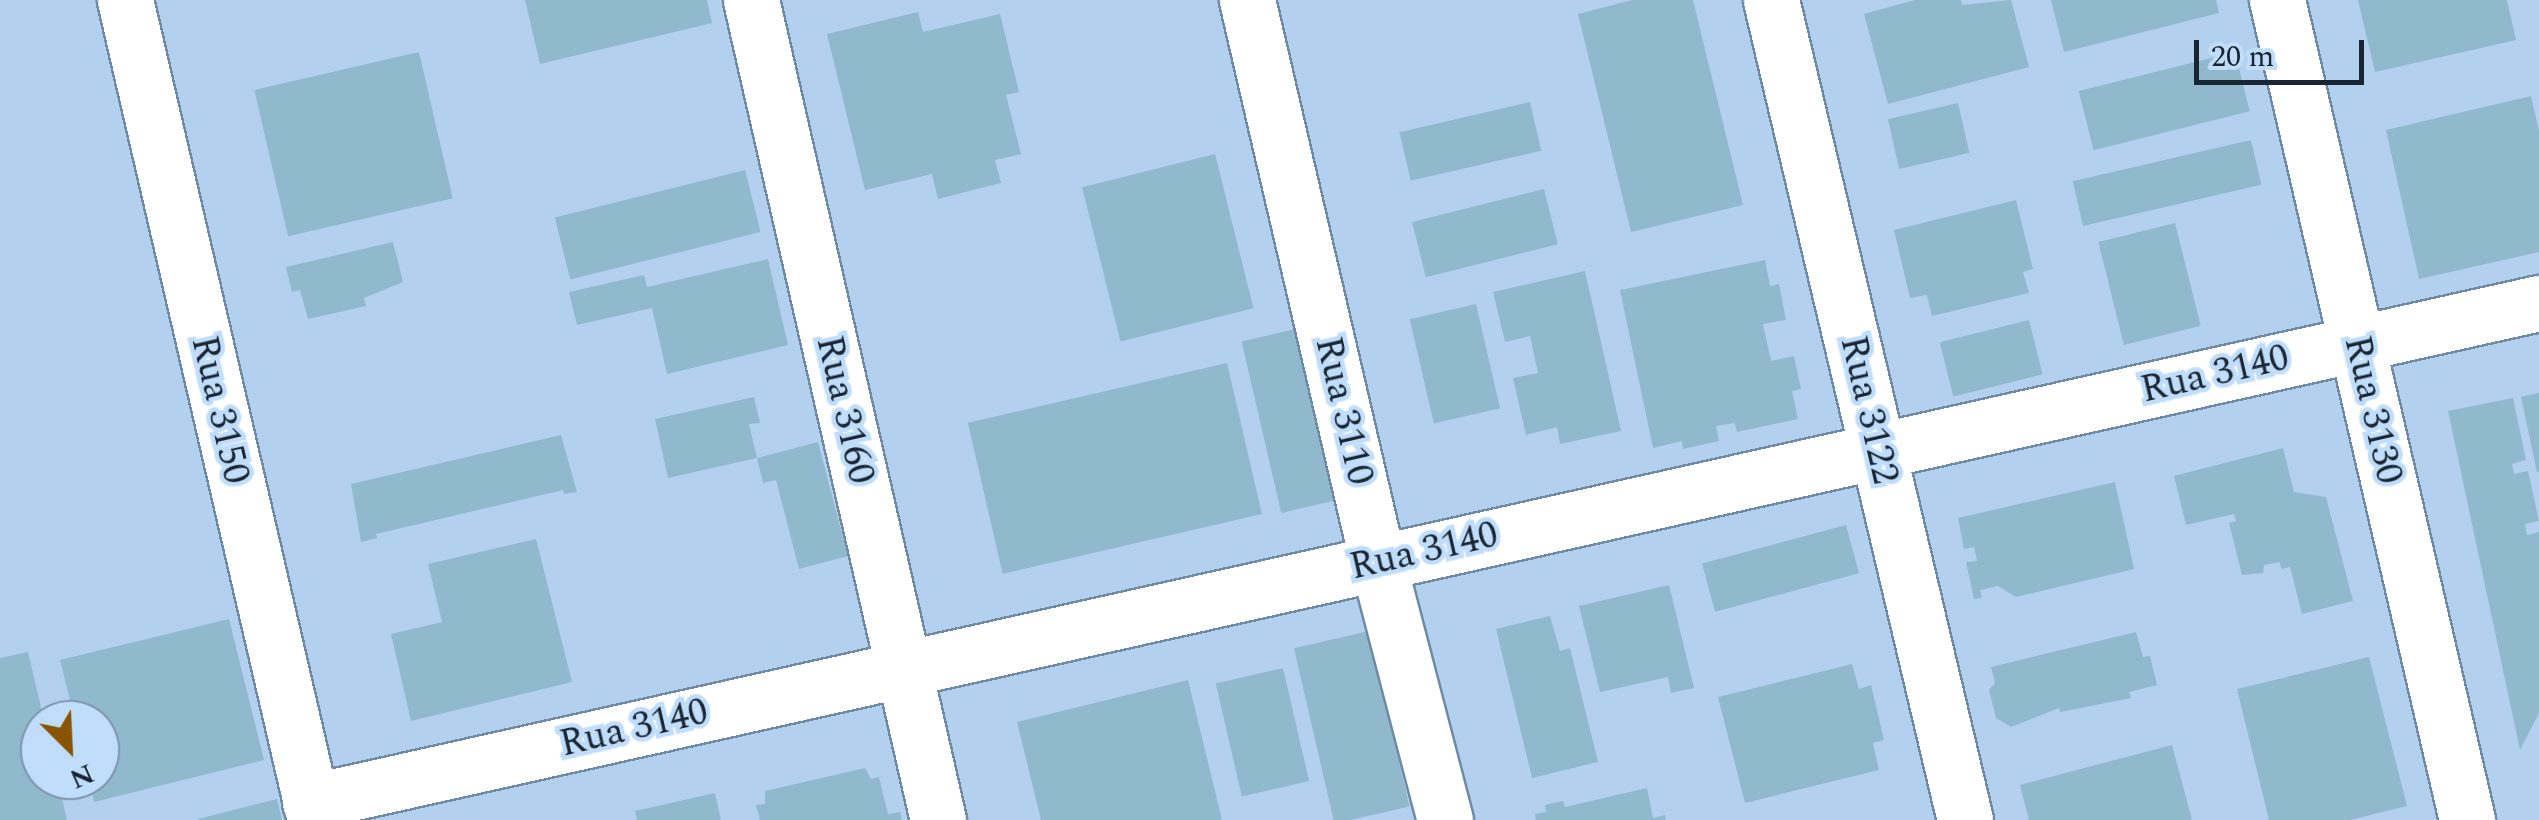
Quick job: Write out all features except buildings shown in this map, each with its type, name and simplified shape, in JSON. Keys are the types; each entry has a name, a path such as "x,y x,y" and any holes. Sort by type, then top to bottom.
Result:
{"street":[{"name":"Rua 3150","path":"125,0 312,811"},
{"name":"Rua 3160","path":"751,0 938,820"},
{"name":"Rua 3110","path":"1247,0 1378,563 1444,820"},
{"name":"Rua 3122","path":"1771,0 1964,820"},
{"name":"Rua 3130","path":"2276,0 2467,820"},
{"name":"Rua 3140","path":"312,811 902,669 2539,303"}]}
